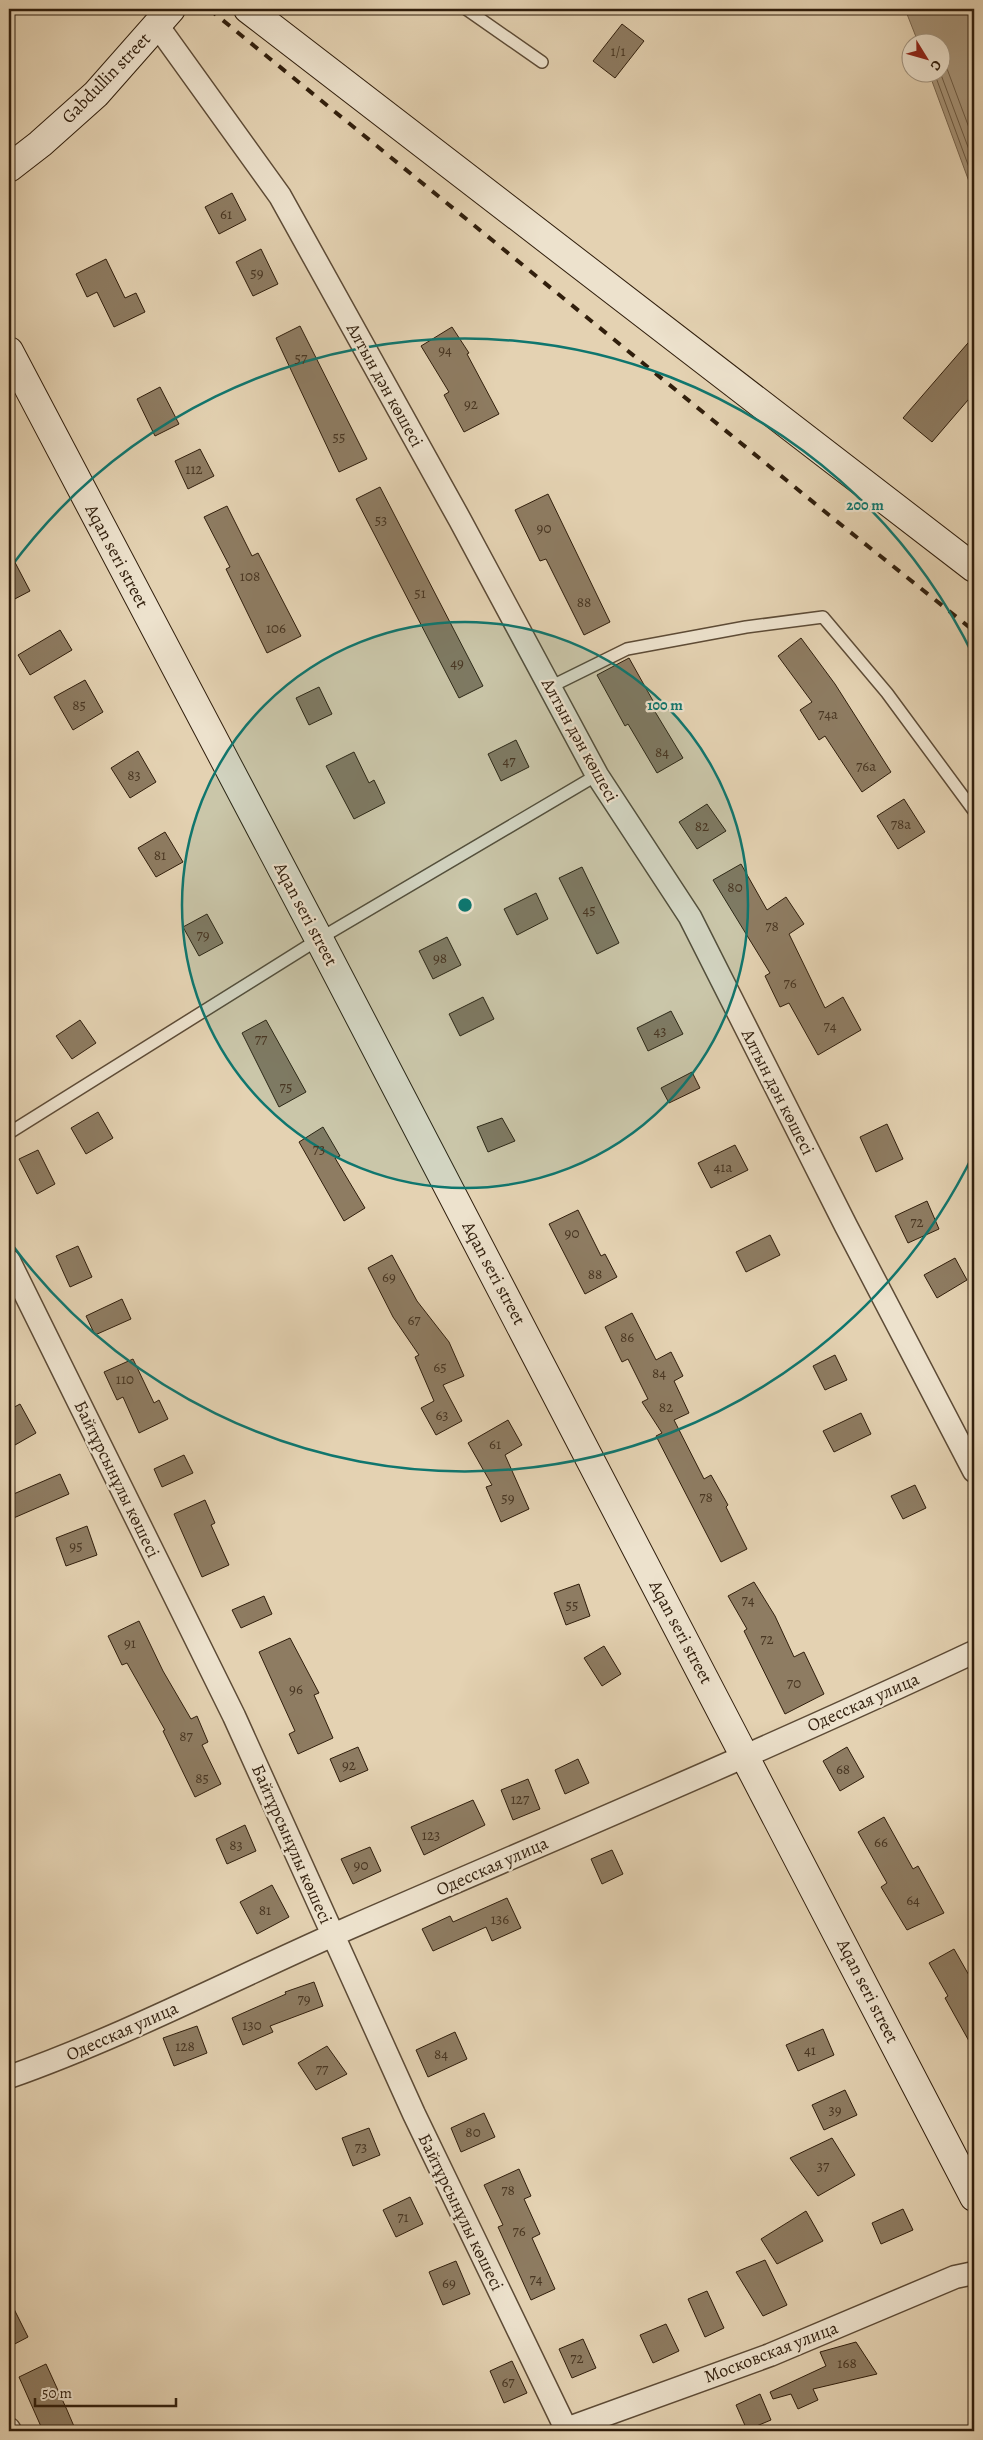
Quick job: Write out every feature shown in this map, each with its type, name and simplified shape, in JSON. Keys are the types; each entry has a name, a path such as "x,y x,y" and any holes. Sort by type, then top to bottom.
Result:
{"street":[{"path":"248,9 974,568"},
{"name":"Gabdullin street","path":"9,168 40,144 96,94 164,17"},
{"name":"Алтын дән көшесі","path":"164,17 280,196 597,775 690,917 846,1226 974,1471"},
{"name":"Aqan seri street","path":"9,351 746,1755 974,2197"},
{"name":"Байтұрсынұлы көшесі","path":"9,1261 234,1716 414,2114 566,2430"},
{"name":"Одесская улица","path":"9,2077 62,2058 334,1935 746,1755 974,1652"},
{"name":"Московская улица","path":"566,2430 770,2355 955,2277 974,2273"}],"lane":[{"path":"466,9 542,62"},
{"path":"550,687 627,649 746,627 823,617 887,693 974,811"},
{"path":"9,1133 319,939 597,775"}],"water":[{"path":"905,9 974,9 974,195 932,82 950,82 950,32 914,32"}],"building":[{"path":"622,24 644,41 615,78 593,61"},
{"path":"232,193 246,220 219,234 205,207"},
{"path":"261,249 278,284 253,296 236,262"},
{"path":"106,259 125,298 136,293 145,312 114,327 97,292 87,297 76,274"},
{"path":"300,326 367,459 339,472 276,338"},
{"path":"452,327 469,353 467,354 499,414 464,432 444,395 449,392 421,346"},
{"path":"974,336 974,393 932,442 903,418"},
{"path":"160,387 179,424 155,436 137,399"},
{"path":"200,449 214,476 188,489 175,461"},
{"path":"380,487 483,686 459,698 356,499"},
{"path":"548,494 610,622 584,635 546,559 540,561 515,510"},
{"path":"227,506 252,556 258,553 301,636 267,653 226,569 230,567 204,517"},
{"path":"9,551 30,591 9,602"},
{"path":"60,630 72,650 30,675 18,655"},
{"path":"801,638 835,684 891,772 862,792 825,736 819,740 800,710 812,702 778,656"},
{"path":"629,658 657,708 654,710 683,758 657,773 628,724 625,726 597,675"},
{"path":"85,680 103,712 73,730 54,697"},
{"path":"319,687 332,714 309,725 296,698"},
{"path":"516,740 529,767 501,781 488,754"},
{"path":"138,751 156,782 130,798 111,768"},
{"path":"354,752 369,783 374,780 385,803 354,819 326,766"},
{"path":"904,799 925,832 898,849 877,816"},
{"path":"707,804 726,831 697,849 679,822"},
{"path":"165,832 183,862 156,877 138,848"},
{"path":"741,864 767,910 786,897 804,924 789,934 825,1008 843,997 861,1030 818,1055 789,1003 780,1007 765,976 770,973 713,880"},
{"path":"582,867 619,943 597,954 559,878"},
{"path":"536,893 548,919 517,935 504,909"},
{"path":"207,914 223,943 199,956 183,927"},
{"path":"447,937 461,965 433,979 419,951"},
{"path":"483,997 494,1019 460,1036 449,1014"},
{"path":"671,1011 683,1034 648,1051 637,1028"},
{"path":"80,1020 96,1043 72,1059 56,1036"},
{"path":"266,1020 306,1092 279,1107 242,1033"},
{"path":"692,1072 700,1088 669,1103 661,1088"},
{"path":"98,1112 113,1138 86,1154 71,1128"},
{"path":"502,1118 515,1141 488,1152 477,1127"},
{"path":"887,1124 903,1159 876,1172 860,1137"},
{"path":"323,1127 340,1156 335,1158 365,1208 344,1221 299,1142"},
{"path":"735,1145 748,1170 711,1188 698,1163"},
{"path":"38,1150 55,1184 37,1194 19,1159"},
{"path":"927,1201 939,1229 908,1243 895,1216"},
{"path":"578,1210 601,1256 605,1254 617,1277 585,1294 549,1224"},
{"path":"770,1235 780,1255 746,1272 736,1252"},
{"path":"78,1246 92,1277 70,1287 56,1256"},
{"path":"392,1255 417,1301 449,1342 464,1376 443,1385 462,1421 436,1435 421,1408 434,1401 415,1357 419,1355 393,1317 368,1268"},
{"path":"955,1258 967,1280 937,1298 924,1275"},
{"path":"122,1299 131,1319 95,1335 86,1316"},
{"path":"632,1313 656,1360 671,1352 683,1376 674,1381 689,1413 674,1420 704,1479 711,1475 728,1505 726,1507 747,1549 721,1562 656,1436 662,1433 642,1402 648,1399 628,1359 622,1362 605,1327"},
{"path":"835,1355 847,1380 825,1390 813,1366"},
{"path":"133,1359 154,1403 159,1400 168,1419 139,1433 123,1397 117,1400 104,1372"},
{"path":"20,1404 36,1433 15,1445 9,1432 9,1410"},
{"path":"861,1413 871,1434 834,1452 823,1431"},
{"path":"508,1420 522,1445 505,1455 529,1509 501,1522 486,1487 492,1485 468,1443"},
{"path":"184,1455 193,1473 162,1487 154,1469"},
{"path":"60,1474 69,1494 9,1520 9,1496"},
{"path":"915,1485 926,1508 903,1519 891,1496"},
{"path":"205,1500 215,1523 211,1525 229,1565 202,1577 174,1514"},
{"path":"87,1526 97,1555 66,1566 56,1538"},
{"path":"754,1582 775,1616 794,1657 804,1652 824,1694 785,1714 744,1631 747,1629 728,1596"},
{"path":"579,1584 590,1616 566,1625 554,1593"},
{"path":"264,1596 272,1614 241,1628 232,1610"},
{"path":"139,1621 163,1671 191,1719 197,1716 208,1742 202,1745 221,1784 195,1797 163,1731 165,1730 127,1663 122,1665 108,1636"},
{"path":"290,1638 319,1693 314,1695 333,1738 298,1754 289,1734 295,1731 259,1652"},
{"path":"604,1646 621,1674 602,1686 584,1658"},
{"path":"358,1747 368,1770 340,1782 330,1759"},
{"path":"847,1747 864,1777 840,1791 823,1761"},
{"path":"578,1759 589,1783 565,1794 555,1770"},
{"path":"528,1779 540,1809 513,1820 501,1790"},
{"path":"473,1800 485,1825 424,1855 411,1827"},
{"path":"884,1817 913,1869 918,1866 944,1913 907,1930 881,1887 887,1883 858,1832"},
{"path":"245,1825 256,1851 227,1864 216,1839"},
{"path":"370,1847 381,1871 353,1884 341,1859"},
{"path":"612,1850 623,1874 602,1884 591,1859"},
{"path":"272,1885 289,1917 257,1934 240,1902"},
{"path":"507,1898 521,1928 492,1941 486,1927 433,1951 422,1929 450,1916 453,1922"},
{"path":"954,1949 974,1984 974,2050 945,1998 948,1996 929,1963"},
{"path":"314,1982 323,2006 270,2026 273,2032 243,2045 232,2018 286,1994 285,1992"},
{"path":"197,2026 207,2053 174,2066 163,2038"},
{"path":"823,2029 834,2055 798,2071 786,2045"},
{"path":"455,2032 467,2059 428,2077 416,2050"},
{"path":"327,2046 347,2074 316,2090 298,2063"},
{"path":"845,2090 857,2115 824,2130 812,2105"},
{"path":"484,2113 495,2137 461,2152 451,2128"},
{"path":"369,2128 380,2155 353,2166 342,2138"},
{"path":"832,2138 855,2175 818,2196 790,2158"},
{"path":"519,2169 531,2196 524,2199 540,2234 532,2238 555,2289 531,2300 498,2227 503,2225 484,2185"},
{"path":"410,2197 423,2224 396,2237 383,2210"},
{"path":"903,2209 913,2230 881,2244 872,2223"},
{"path":"806,2211 823,2241 777,2264 761,2239"},
{"path":"765,2260 787,2305 763,2316 736,2272"},
{"path":"456,2261 470,2294 443,2305 429,2272"},
{"path":"707,2291 724,2328 705,2337 688,2299"},
{"path":"9,2299 28,2337 9,2347"},
{"path":"666,2324 679,2351 653,2363 640,2335"},
{"path":"583,2339 596,2368 572,2378 559,2349"},
{"path":"856,2342 877,2374 813,2389 818,2400 798,2409 791,2394 773,2399 770,2392 826,2366 820,2352"},
{"path":"512,2361 527,2393 504,2403 490,2371"},
{"path":"46,2364 76,2431 43,2431 19,2377"},
{"path":"760,2394 771,2420 747,2430 736,2405"}],"railway":[{"path":"209,9 974,631"}]}
